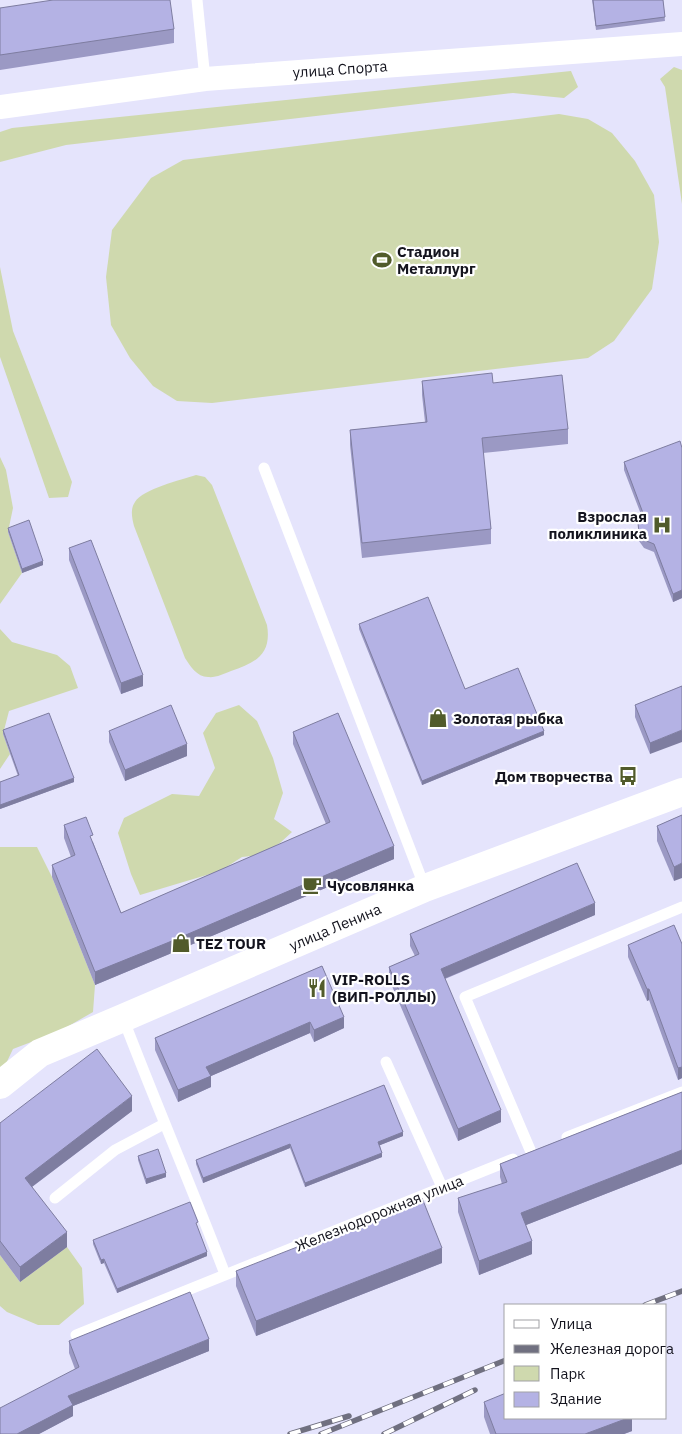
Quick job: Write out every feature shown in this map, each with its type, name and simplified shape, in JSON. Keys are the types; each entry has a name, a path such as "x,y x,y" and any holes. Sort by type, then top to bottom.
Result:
{"main road":[{"name":"улица Ленина","path":"0,1085 40,1054 424,888 682,792"}],"street":[{"name":"улица Спорта","path":"0,107 205,79 682,44"}],"lane":[{"path":"197,0 205,79"},
{"path":"264,468 424,888"},
{"name":"Железнодорожная улица","path":"76,1335 535,1150 465,997 682,907"},
{"path":"123,1018 225,1274"},
{"path":"386,1062 442,1187"},
{"path":"557,1141 682,1092"},
{"path":"55,1198 115,1150 164,1124"}],"green space":[{"path":"674,67 682,70 682,204 665,87 660,79"},
{"path":"571,71 578,87 564,98 513,93 66,145 0,162 0,132 12,128"},
{"name":"Стадион Металлург","path":"559,114 588,119 612,133 635,161 654,195 659,242 652,289 614,341 588,358 212,403 177,401 153,386 130,358 111,325 106,277 112,230 151,178 183,160"},
{"path":"0,267 13,331 72,482 68,497 49,498 0,357"},
{"path":"0,457 6,470 13,508 8,532 22,573 0,604"},
{"path":"196,475 205,477 212,485 267,625 268,635 264,651 254,661 211,677 204,677 197,673 185,658 134,526 132,514 132,508 139,497 163,486"},
{"path":"0,629 12,642 57,655 70,666 78,688 9,711 3,734 10,754 0,769"},
{"path":"239,705 257,721 273,758 283,793 274,819 292,832 280,843 260,855 242,857 220,871 140,895 118,833 124,818 172,794 199,796 215,768 203,733 216,713"},
{"path":"0,847 37,847 52,877 95,985 93,1012 60,1031 13,1049 0,1076"},
{"path":"67,1247 82,1268 84,1304 59,1325 38,1325 7,1312 0,1306 0,1255 20,1282"}],"building":[{"path":"53,0 170,0 174,29 0,55 0,8"},
{"path":"593,0 663,0 665,17 596,26"},
{"path":"492,373 493,383 562,375 568,429 482,438 491,529 362,543 350,430 427,422 422,381"},
{"name":"Взрослая поликлиника","path":"680,441 682,448 682,590 673,594 654,544 644,540 639,533 638,523 643,513 624,462"},
{"path":"29,520 43,561 22,569 8,528"},
{"path":"91,540 143,675 121,683 69,548"},
{"path":"428,597 465,689 518,668 544,731 422,781 359,624"},
{"path":"682,686 682,730 650,743 635,705"},
{"path":"171,705 187,744 125,770 109,731"},
{"path":"49,713 74,778 0,805 0,782 19,775 3,730"},
{"path":"338,713 394,846 95,972 52,865 75,855 64,825 86,817 93,835 90,836 121,913 330,822 293,732"},
{"path":"682,815 682,863 674,867 657,826"},
{"path":"577,863 595,903 441,969 501,1110 458,1129 389,967 419,954 410,934"},
{"path":"674,925 682,944 682,1067 678,1068 649,989 647,989 628,945"},
{"path":"322,966 344,1017 314,1030 310,1022 206,1067 211,1076 178,1090 155,1038"},
{"path":"97,1049 132,1096 25,1178 67,1232 20,1267 0,1241 0,1123"},
{"path":"384,1085 403,1132 378,1142 382,1153 305,1183 290,1144 203,1178 196,1160"},
{"path":"682,1092 682,1150 521,1213 532,1241 479,1261 458,1198 507,1182 500,1164"},
{"path":"158,1149 166,1173 146,1179 138,1156"},
{"path":"422,1198 442,1248 256,1321 236,1271"},
{"path":"190,1202 207,1252 117,1289 104,1259 101,1260 93,1240"},
{"path":"190,1292 209,1339 68,1396 73,1405 17,1434 0,1434 0,1408 79,1367 69,1341"},
{"path":"504,1394 504,1419 625,1419 585,1434 496,1434 484,1402"}],"railway":[{"path":"648,1304 682,1291"},
{"path":"321,1434 504,1361"},
{"path":"384,1434 475,1390"},
{"path":"290,1434 349,1416"}],"place":[{"name":"Стадион Металлург","path":"382,260"},
{"name":"Взрослая поликлиника","path":"662,525"},
{"name":"Золотая рыбка","path":"438,718"},
{"name":"Дом творчества","path":"628,776"},
{"name":"Чусовлянка","path":"312,885"},
{"name":"TEZ TOUR","path":"181,943"},
{"name":"VIP-ROLLS (ВИП-РОЛЛЫ)","path":"317,988"}]}
